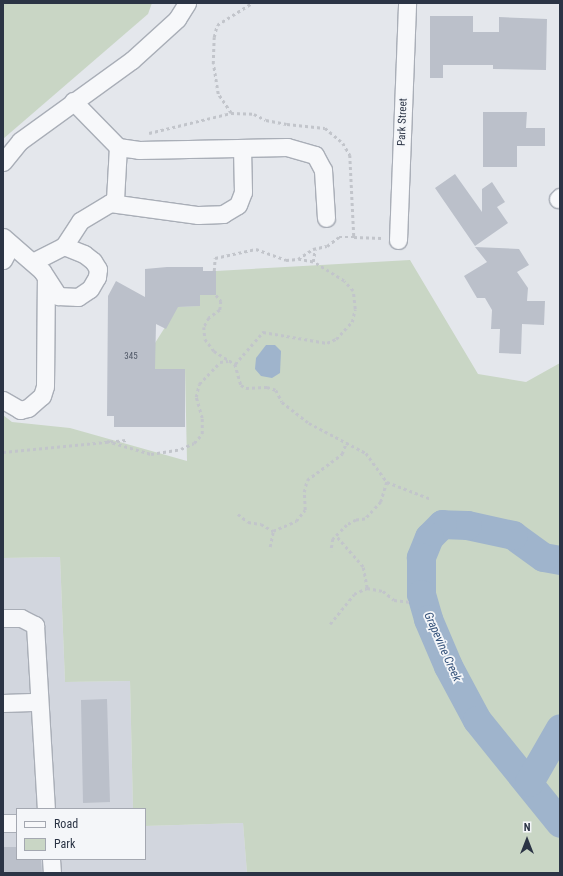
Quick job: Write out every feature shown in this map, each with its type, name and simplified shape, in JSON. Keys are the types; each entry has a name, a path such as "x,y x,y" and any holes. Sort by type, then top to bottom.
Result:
{"street":[{"path":"3,162 20,141 73,101 132,60 177,19 187,3"},
{"name":"Park Street","path":"398,240 407,3"},
{"path":"73,101 118,147 139,150 287,147 315,155 323,170 326,218"},
{"path":"33,262 64,246 80,221 115,200 118,147"},
{"path":"110,203 198,215 223,214 238,205 243,192 242,149"},
{"path":"3,260 7,241 33,262 58,296 78,297 90,289 98,269 84,254 64,246"},
{"path":"3,400 20,410 28,408 42,396 45,386 46,278"},
{"path":"3,618 21,618 35,625 46,808"},
{"path":"3,703 39,702"},
{"path":"3,823 16,823"},
{"path":"51,860 52,873"}],"path":[{"path":"231,113 218,94 213,64 214,37 217,25 252,3"},
{"path":"298,259 315,249 328,246 339,237 354,237"},
{"path":"214,271 215,258 256,249 286,260 298,259 314,262 350,286 354,299 352,322 336,339 327,343 318,344 269,332 256,337 235,364"},
{"path":"314,262 315,249"},
{"path":"216,295 221,302 220,310 210,318 204,327 205,339 214,351 235,364 241,385 246,388 267,387 276,390 282,402 309,423 366,453 387,482 431,499"},
{"path":"107,441 151,454 181,449 194,443 202,434 202,418 196,398 199,384 220,362 229,360"},
{"path":"3,452 126,440"},
{"path":"273,531 296,521 305,510 304,492 307,480 342,454 346,442"},
{"path":"331,551 336,536 347,525 370,514 381,502 387,482"},
{"path":"238,514 248,522 262,524 273,531"},
{"path":"270,547 273,531"},
{"path":"336,536 363,567 367,588"},
{"path":"330,624 354,594 367,588 383,591 394,600 411,602"}],"shaded area":[{"path":"60,557 65,682 130,681 133,808 16,808 16,860 146,860 146,826 243,823 247,873 3,873 3,558"}],"green space":[{"path":"3,3 152,3 148,14 3,139"},
{"path":"410,260 478,374 526,382 560,363 560,873 247,873 243,823 146,826 146,808 133,808 130,681 65,682 60,557 3,558 3,415 12,422 70,428 187,461 185,369 155,369 155,343 174,313 163,307 200,306 200,295 216,295 216,271"}],"water":[{"path":"266,345 275,345 281,351 280,373 272,378 261,376 255,369 256,358"}],"building":[{"path":"430,16 473,16 473,32 499,32 499,17 547,19 546,70 493,69 493,65 443,65 443,78 430,78"},
{"path":"483,112 527,112 526,128 545,128 545,146 517,146 517,167 483,167"},
{"path":"455,174 482,212 482,189 492,182 505,202 497,207 508,223 475,246 435,188"},
{"path":"475,247 519,249 529,265 517,272 528,288 527,301 545,301 544,325 522,324 521,354 499,353 500,329 491,329 492,310 485,298 477,298 464,276 487,262"},
{"path":"167,267 203,267 203,271 216,271 216,295 200,295 200,306 178,307 166,329 156,324 155,369 185,369 185,427 114,427 114,416 107,416 108,296 116,281 145,297 145,269"},
{"path":"107,699 110,802 83,803 81,700"},
{"path":"3,847 16,847 16,860 41,860 42,873 3,873"}],"waterway":[{"name":"Grapevine Creek","path":"560,560 543,557 513,535 467,525 442,524 429,537 421,557 421,594 428,619 448,666 477,720 560,823"},
{"path":"529,782 560,728"}]}
